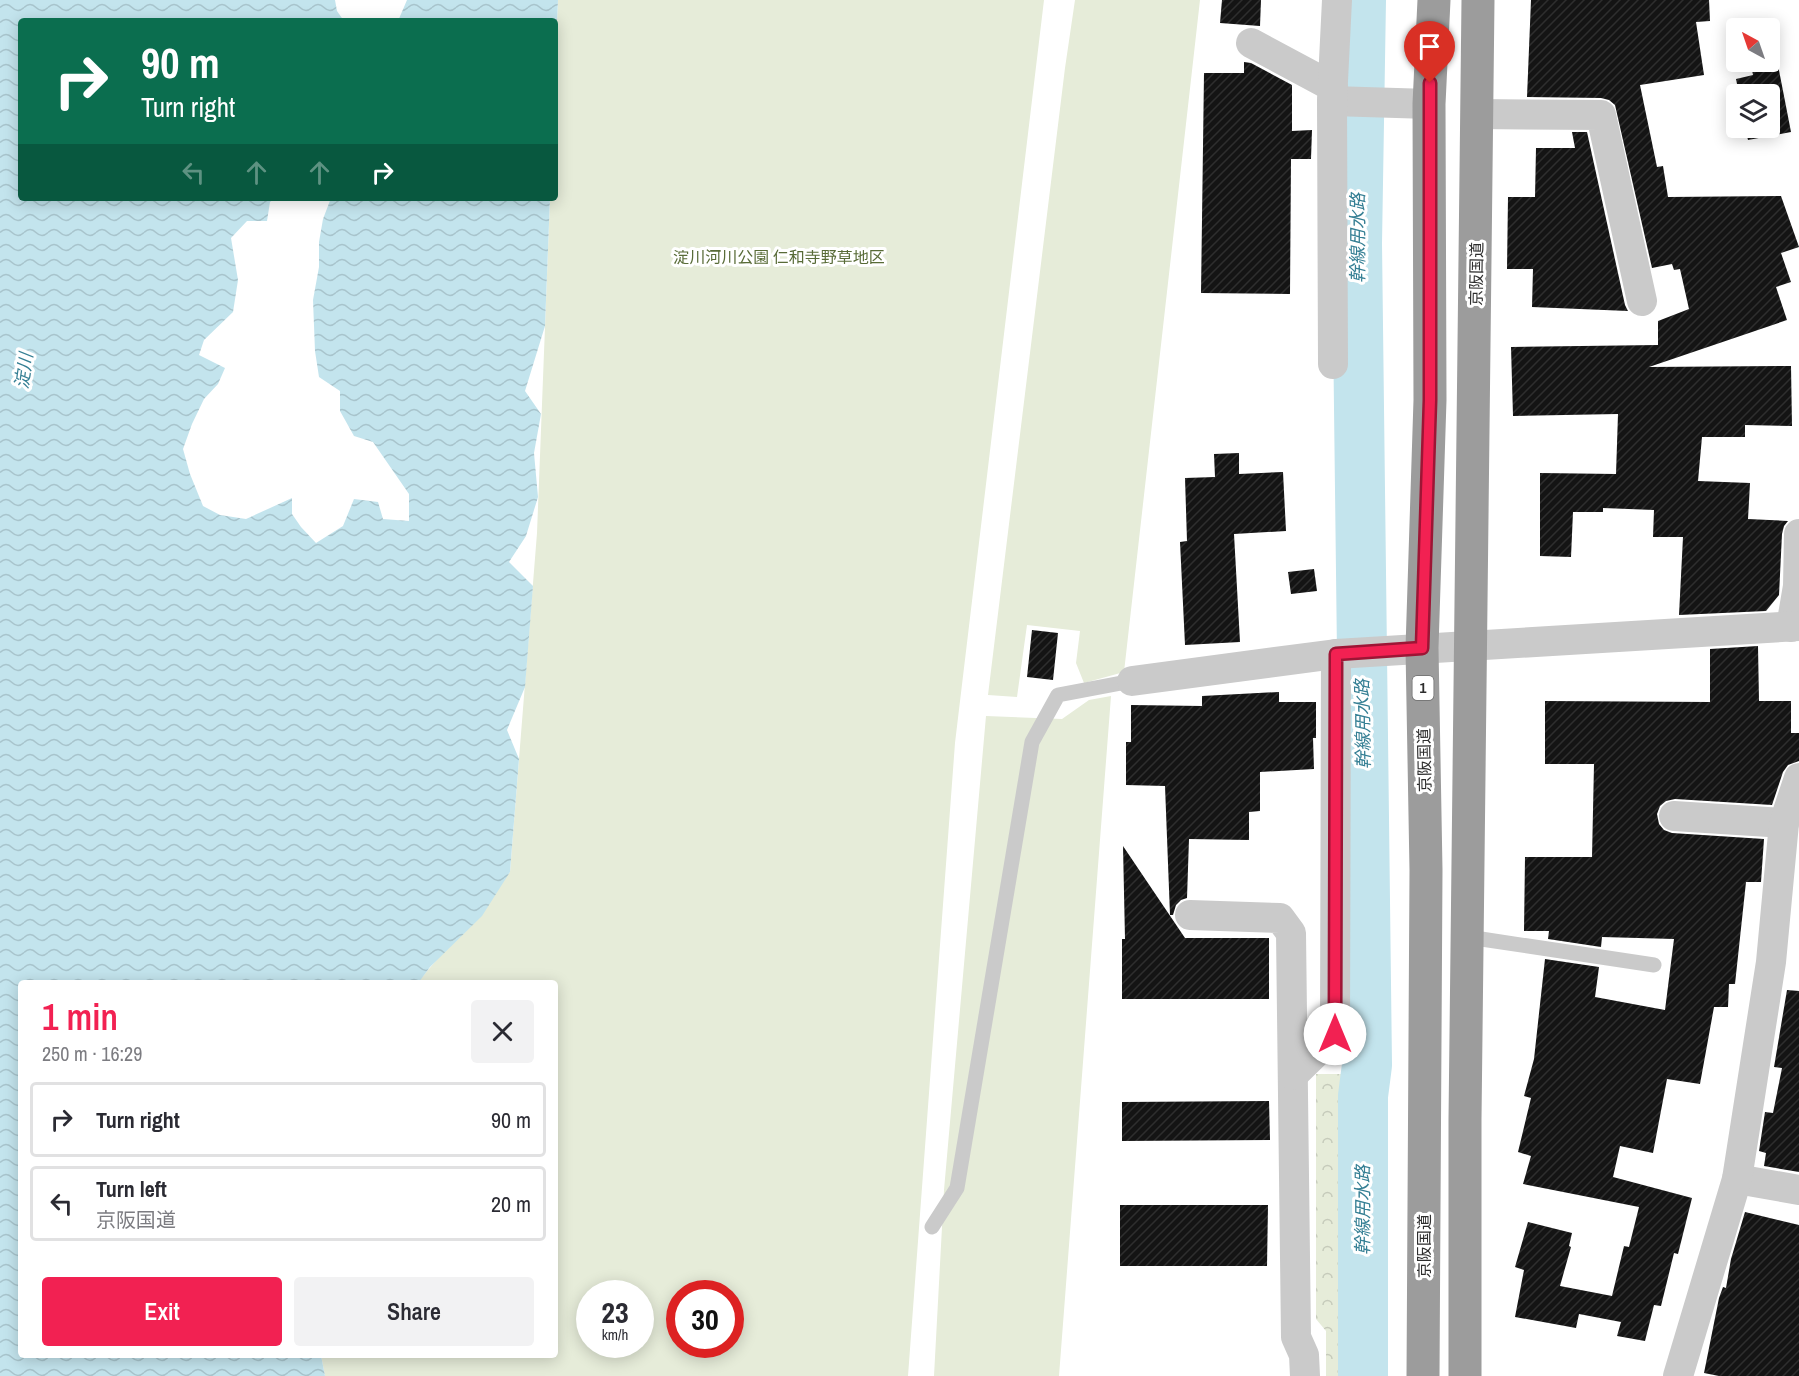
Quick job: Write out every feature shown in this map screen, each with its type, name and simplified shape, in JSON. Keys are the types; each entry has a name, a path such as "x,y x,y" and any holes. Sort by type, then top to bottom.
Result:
{"highway":[{"name":"京阪国道","path":"1423,1376 1426,870 1422,648 1430,400 1429,104 1434,0"},
{"name":"京阪国道","path":"1465,1376 1465,1120 1478,0"}],"street":[{"path":"1333,364 1333,94 1337,0"},
{"path":"1251,43 1333,94 1395,103 1429,104"},
{"path":"1477,114 1601,115 1642,301"},
{"path":"1132,681 1341,653 1795,627 1799,534"},
{"path":"1293,1075 1335,1034 1341,653"},
{"path":"1678,1376 1737,1179 1771,962 1784,823 1799,778"},
{"path":"1674,816 1784,823"},
{"path":"1190,915 1280,918 1291,933 1296,1337 1304,1355 1305,1376"},
{"path":"1737,1179 1799,1190"}],"lane":[{"path":"932,1227 957,1188 1032,742 1058,695 1132,681"},
{"path":"1468,937 1654,965"}],"green space":[{"name":"淀川河川公園 仁和寺野草地区","path":"558,0 1044,0 955,743 908,1376 325,1376 322,1358 558,1358 558,980 420,980 510,872 537,533 550,201 558,201"},
{"path":"1075,0 1200,0 1124,672 1084,683 1076,663 1080,631 1027,625 1017,697 988,695 1065,68"},
{"path":"1111,696 1059,1376 934,1376 944,1190 986,716 1062,719 1089,700"},
{"path":"1316,1074 1342,1074 1343,1376 1326,1376 1326,1331 1316,1319"}],"water":[{"name":"淀川","path":"0,0 335,0 337,11 342,18 18,18 18,201 271,201 267,221 247,221 231,238 238,280 233,312 204,340 199,355 225,368 218,384 204,399 183,449 203,506 220,515 246,519 292,498 292,514 316,543 343,526 354,499 378,502 383,519 409,521 409,494 373,442 354,436 340,411 340,391 319,377 315,351 313,300 319,267 319,242 323,219 330,201 550,201 545,326 525,391 541,414 534,453 538,497 526,536 509,562 533,586 525,687 507,730 519,759 510,872 482,916 430,967 420,980 18,980 18,1358 322,1358 325,1376 0,1376"},
{"path":"407,0 558,0 557,18 399,18"}],"building":[{"path":"1222,0 1261,0 1260,26 1220,23"},
{"path":"1531,0 1709,0 1710,21 1696,22 1704,75 1640,85 1657,167 1663,166 1668,197 1781,196 1799,247 1781,253 1791,282 1776,287 1787,320 1649,367 1791,366 1792,426 1745,425 1745,437 1702,437 1698,481 1750,483 1748,519 1788,521 1782,534 1779,595 1766,611 1679,615 1683,537 1653,537 1654,510 1603,508 1603,512 1573,512 1571,557 1540,556 1540,473 1616,474 1618,414 1513,416 1511,347 1658,345 1658,321 1689,309 1680,269 1674,270 1672,264 1652,268 1615,105 1601,98 1527,97"},
{"path":"1244,62 1251,63 1292,85 1292,131 1312,130 1311,159 1291,159 1290,294 1201,293 1204,73 1244,73"},
{"path":"1752,72 1779,72 1791,132 1780,134 1780,84 1737,84 1736,79 1753,75"},
{"path":"1572,132 1587,132 1628,311 1532,307 1533,269 1507,269 1508,197 1535,197 1536,148 1575,148"},
{"path":"1239,453 1239,474 1283,472 1286,531 1234,534 1240,642 1185,645 1180,542 1187,541 1185,478 1215,477 1214,454"},
{"path":"1314,569 1317,591 1291,594 1288,572"},
{"path":"1032,630 1058,633 1053,680 1027,677"},
{"path":"1758,646 1759,701 1791,701 1791,733 1799,733 1799,761 1788,765 1783,772 1772,805 1675,799 1666,801 1660,806 1657,814 1659,824 1664,830 1672,833 1764,839 1761,882 1746,882 1735,984 1729,984 1728,1007 1714,1007 1700,1084 1667,1079 1653,1153 1620,1146 1613,1177 1692,1198 1678,1254 1674,1253 1661,1306 1654,1305 1645,1341 1617,1336 1621,1322 1579,1314 1576,1328 1515,1317 1524,1270 1515,1267 1528,1222 1572,1233 1569,1246 1571,1247 1560,1286 1612,1296 1624,1246 1629,1247 1639,1207 1523,1184 1531,1156 1518,1152 1531,1098 1524,1096 1534,1059 1545,959 1599,967 1595,997 1665,1010 1674,939 1602,937 1601,947 1548,939 1549,931 1524,931 1525,857 1592,857 1594,764 1545,764 1545,701 1710,702 1710,649"},
{"path":"1279,692 1279,702 1316,702 1316,738 1313,738 1314,769 1260,772 1260,811 1249,812 1249,840 1189,839 1187,898 1176,905 1173,915 1170,915 1165,786 1126,785 1126,742 1131,742 1131,705 1202,706 1202,696"},
{"path":"1123,846 1185,938 1269,938 1269,999 1122,999 1122,939 1125,939"},
{"path":"1787,990 1799,991 1799,1172 1764,1166 1766,1153 1759,1151 1765,1112 1773,1113 1782,1068 1774,1067"},
{"path":"1269,1101 1270,1140 1122,1141 1122,1102"},
{"path":"1120,1205 1268,1205 1267,1266 1120,1266"},
{"path":"1745,1212 1799,1225 1799,1376 1719,1376 1704,1373 1719,1298 1723,1287 1726,1288 1731,1259"}],"waterway":[{"name":"幹線用水路","path":"1361,0 1357,243 1367,1065 1363,1096 1363,1376"}],"route":[{"path":"1335,1034 1336,654 1422,648 1430,400 1430,83"}]}
